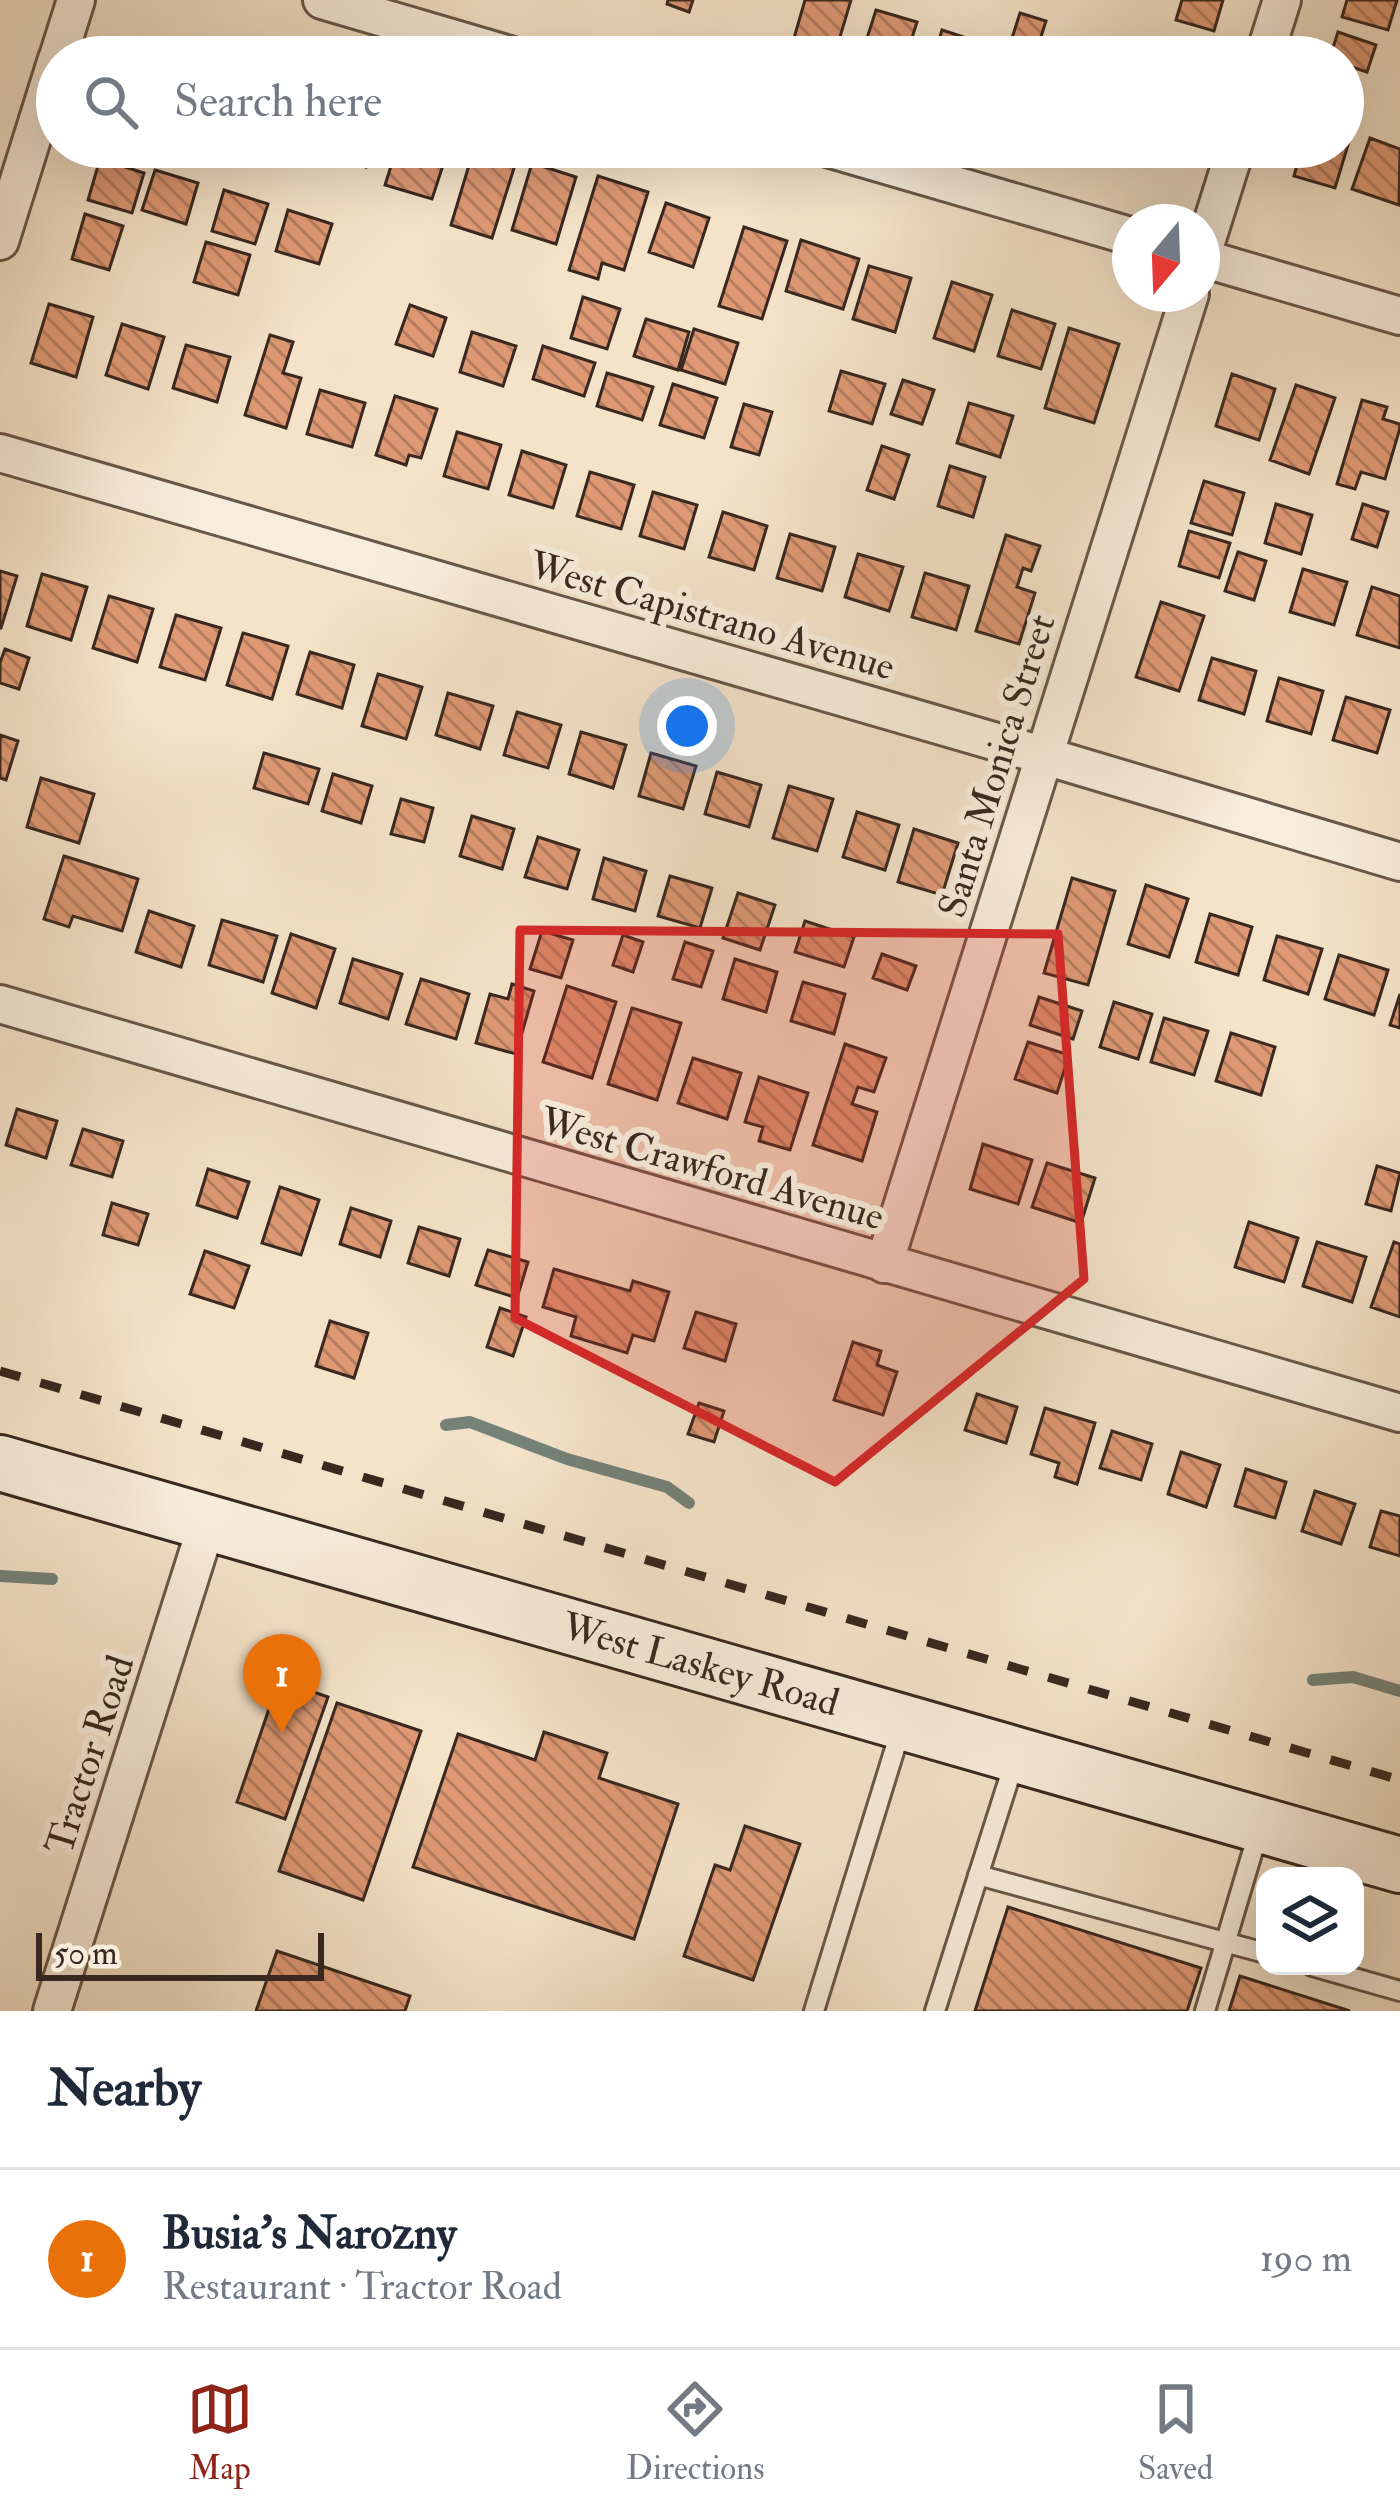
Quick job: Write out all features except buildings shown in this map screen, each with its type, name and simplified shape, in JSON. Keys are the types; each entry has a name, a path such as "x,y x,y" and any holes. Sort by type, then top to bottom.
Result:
{"main road":[{"name":"West Laskey Road","path":"0,1463 1400,1865"}],"street":[{"path":"64,36 76,0"},
{"path":"322,0 445,36"},
{"path":"1271,36 1282,0"},
{"path":"0,241 36,125"},
{"path":"896,168 1112,231"},
{"path":"1218,204 1229,168"},
{"path":"1220,261 1400,316"},
{"name":"Santa Monica Street","path":"884,1264 1184,312"},
{"name":"West Capistrano Avenue","path":"0,453 1400,862"},
{"name":"West Crawford Avenue","path":"0,1004 1400,1413"},
{"name":"Tractor Road","path":"52,2011 207,1524"}],"lane":[{"path":"814,2011 903,1723"},
{"path":"934,2011 1016,1755"},
{"path":"1205,2011 1260,1825"},
{"path":"978,1875 1256,1950"},
{"path":"1344,1975 1400,1991"}],"highlighted area":[{"path":"520,930 1058,934 1084,1279 835,1482 515,1318"}],"waterway":[{"path":"446,1425 470,1422 567,1459 667,1487 689,1503"},
{"path":"0,1576 52,1579"},
{"path":"1313,1680 1353,1677 1400,1691"}],"railway":[{"path":"0,1371 1400,1780"}],"place":[{"name":"Busia's Narozny","path":"282,1733"}]}
